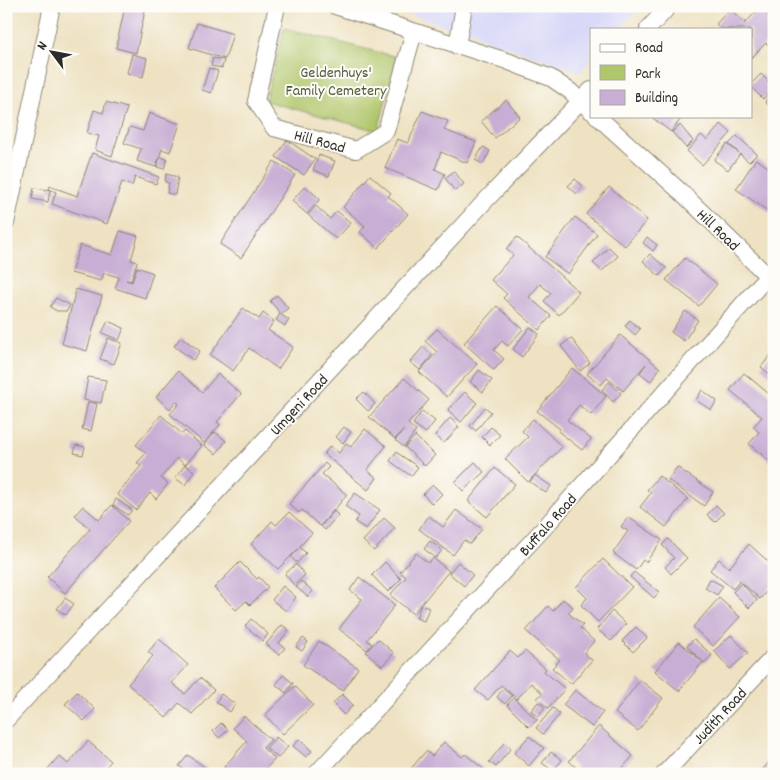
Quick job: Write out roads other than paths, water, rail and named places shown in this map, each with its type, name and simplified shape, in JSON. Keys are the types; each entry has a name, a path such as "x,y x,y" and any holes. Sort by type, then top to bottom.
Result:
{"street":[{"path":"6,223 52,6"},
{"name":"Hill Road","path":"276,6 256,101 274,128 356,150 386,131 414,32"},
{"path":"335,6 526,68 551,78 588,101"},
{"path":"457,46 464,6"},
{"path":"649,28 669,6"},
{"name":"Umgeni Road","path":"6,720 487,199 588,101"},
{"name":"Hill Road","path":"599,118 772,276"},
{"name":"Buffalo Road","path":"316,774 544,528 772,276"},
{"name":"Judith Road","path":"664,774 774,656"}],"park label":[{"name":"Geldenhuys' Family Cemetery","path":"336,80"}]}
